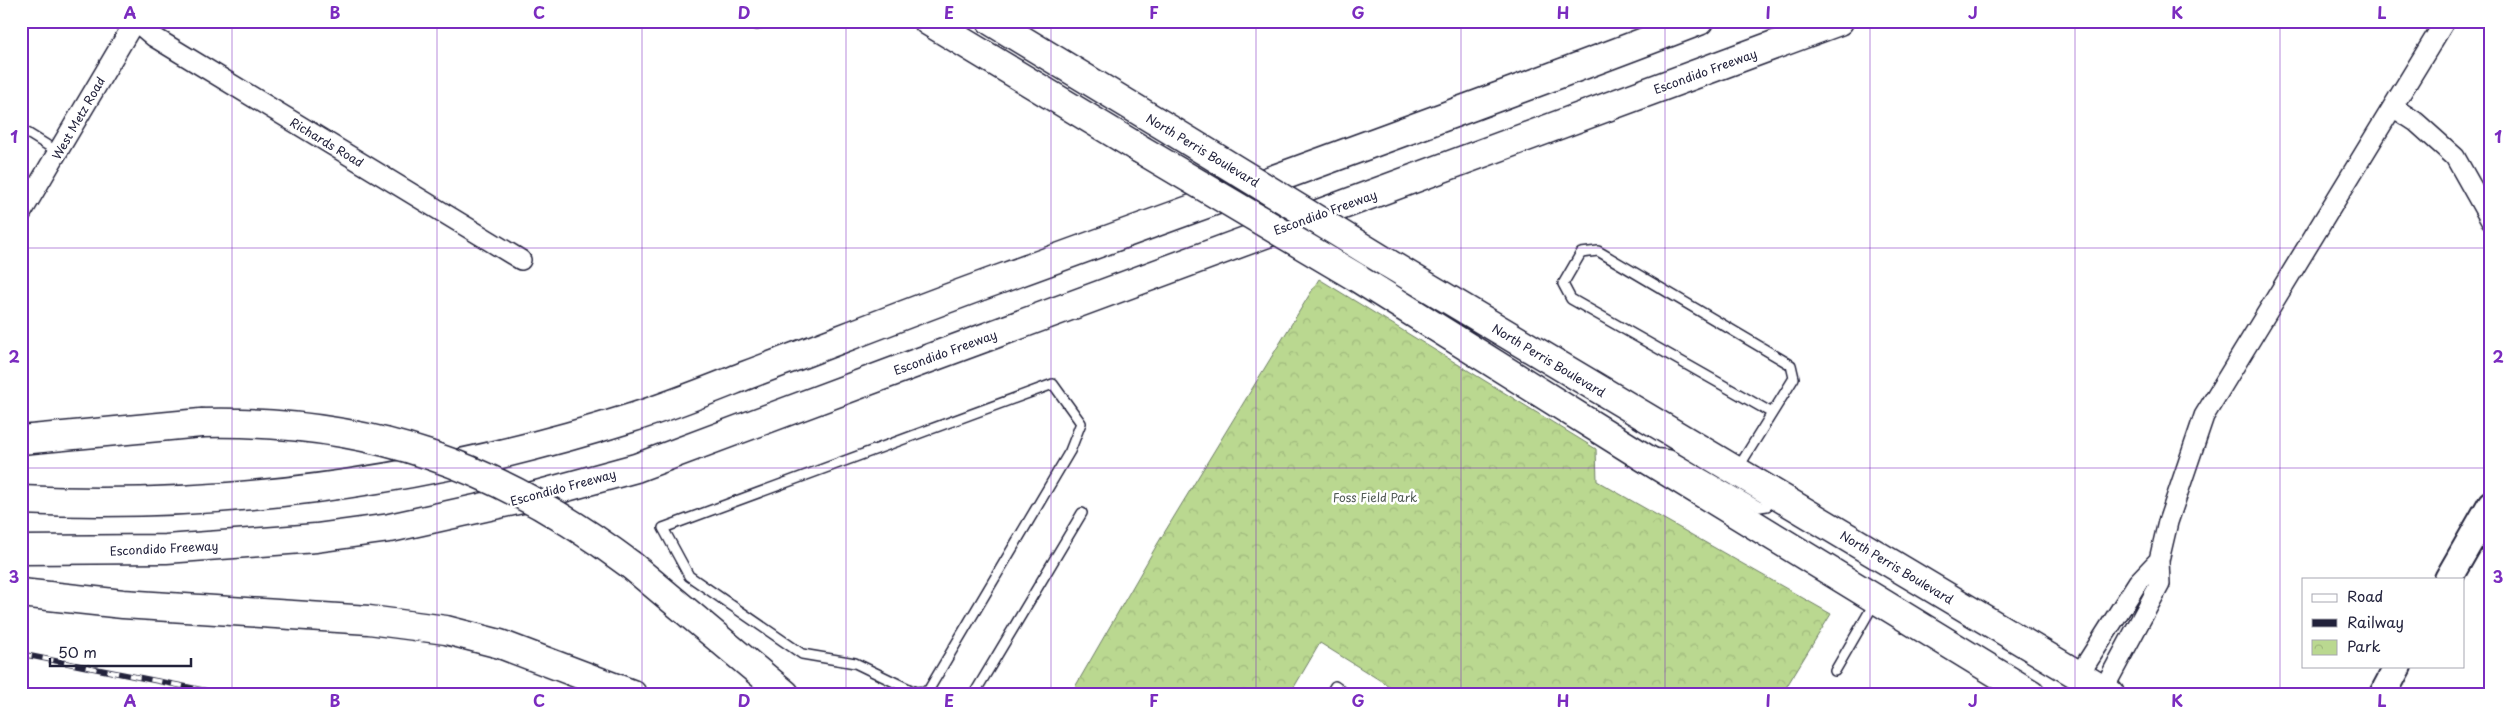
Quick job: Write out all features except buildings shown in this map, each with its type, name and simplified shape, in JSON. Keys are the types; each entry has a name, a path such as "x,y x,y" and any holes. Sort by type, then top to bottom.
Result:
{"main road":[{"path":"928,21 1356,277 1637,453 2031,694"},
{"name":"North Perris Boulevard","path":"991,21 1386,262 2106,692"},
{"path":"21,500 155,502 265,495 349,484 502,454 633,418 920,308 1569,72 1699,21"},
{"name":"Escondido Freeway","path":"21,550 166,549 316,538 390,528 581,484 636,468 1839,21"},
{"path":"21,440 241,422 350,433 389,442 434,456 500,484 544,506 585,531 631,566 785,694"},
{"path":"2449,578 2491,504"},
{"path":"21,593 123,604 369,620 446,630 500,644 632,694"},
{"path":"2383,694 2397,668"}],"street":[{"name":"West Metz Road","path":"21,214 135,21"},
{"name":"Richards Road","path":"135,21 162,42 521,260"},
{"path":"2106,692 2160,584 2159,560 2168,522 2204,416 2445,21"},
{"path":"2393,107 2416,122 2454,158 2491,221"},
{"path":"2079,676 2138,582 2159,560"}],"lane":[{"path":"751,21 757,25 763,21"},
{"path":"21,129 58,152"},
{"path":"1735,472 1772,414 1794,378 1791,365 1598,251 1581,253 1563,284 1571,299 1772,414"},
{"path":"1053,384 1081,423 1070,451 928,692 915,692 855,663 802,654 689,576 663,528 1053,384"},
{"path":"1637,453 1670,455 1760,507 1767,506 1776,496"},
{"path":"974,694 1082,513"},
{"path":"1835,671 1876,600"},
{"path":"1330,694 1335,686 1346,694"}],"green space":[{"name":"Foss Field Park","path":"1319,279 1596,449 1597,481 1831,614 1782,694 1402,694 1320,643 1290,694 1071,694 1158,543"}],"railway":[{"path":"21,654 223,694"}]}
